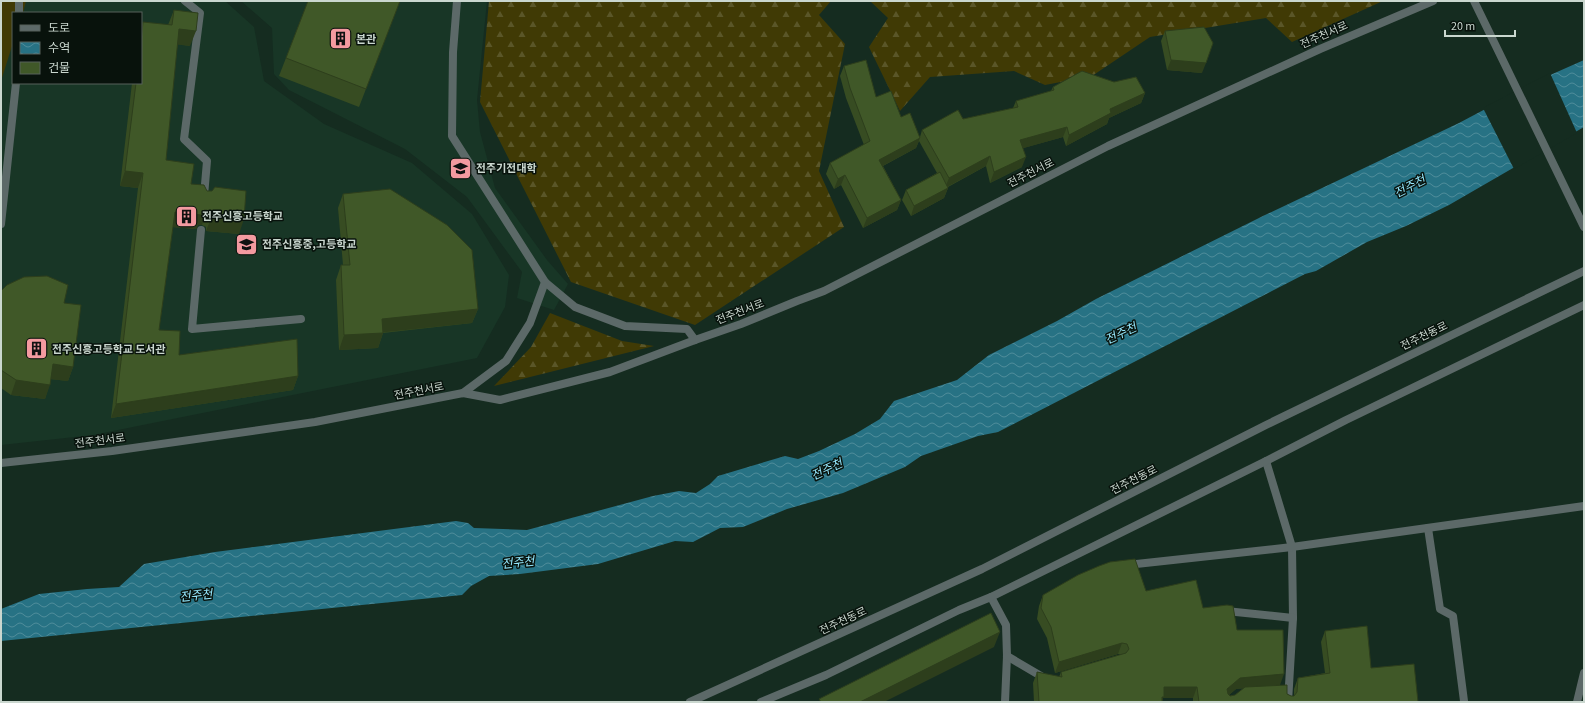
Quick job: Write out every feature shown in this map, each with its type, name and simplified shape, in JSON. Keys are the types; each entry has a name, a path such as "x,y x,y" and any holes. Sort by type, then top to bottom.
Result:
{"street":[{"path":"19,1 19,12"},
{"path":"186,1 200,13 184,139 207,161 204,201"},
{"path":"457,1 453,52 452,136 545,282 575,307 582,310 625,326 687,329 695,340"},
{"name":"전주천서로","path":"1,463 112,451 307,423 463,394 500,400 610,372 824,292 1108,146 1320,49 1433,1"},
{"path":"1474,1 1584,227"},
{"path":"1,224 16,84"},
{"path":"201,230 192,329 301,319"},
{"name":"전주천동로","path":"690,702 982,569 1280,418 1584,271"},
{"path":"463,394 506,361 530,323 545,282"},
{"path":"760,702 826,675 959,610 992,597 1266,462 1346,420 1584,305"},
{"path":"1266,462 1292,547 1293,618 1285,690 1288,702"},
{"path":"1115,567 1292,547 1584,506"},
{"path":"1428,528 1440,610 1453,616 1464,701"},
{"path":"992,597 1006,625 1007,656 1005,702"},
{"path":"1226,611 1293,618"},
{"path":"1007,656 1049,680 1056,678"},
{"path":"1577,702 1584,673"}],"shaded area":[{"name":"전주신흥중,고등학교","path":"1,1 225,1 254,27 264,81 324,124 412,163 472,214 509,275 505,307 477,358 93,435 1,445"},
{"name":"전주기전대학","path":"241,1 487,1 477,100 480,132 495,188 547,260 568,284 554,310 517,298 522,272 467,197 405,149 289,90 274,74 272,28"}],"green space":[{"path":"1,1 26,1 23,12 12,12 12,46 1,81"},
{"path":"489,1 831,1 819,15 845,44 819,171 844,227 695,325 571,282 480,102"},
{"path":"870,1 1383,1 1292,42 1266,18 1150,37 1092,76 1045,85 1014,71 930,77 900,111 869,47 888,18"},
{"path":"550,313 622,341 654,346 494,386 531,347"}],"water":[{"name":"전주천","path":"1584,60 1584,127 1449,205 1406,226 1367,242 1316,271 1305,274 998,432 978,436 921,456 905,467 843,493 787,509 743,527 720,528 693,542 675,541 598,564 520,574 489,576 471,586 462,595 1,641 1,609 39,594 119,587 144,564 215,552 456,521 468,523 474,528 527,530 653,496 679,491 696,493 710,484 718,476 785,456 798,459 855,434 880,419 894,401 957,380 989,355 1057,321 1096,299 1265,215 1459,123 1548,76"}],"pier":[{"path":"1550,73 1577,133 1514,169 1483,108"}],"building":[{"name":"본관","path":"308,1 400,1 366,89 286,58"},
{"name":"전주신흥고등학교","path":"174,10 198,13 196,31 179,29 166,160 194,164 191,184 204,185 207,191 212,191 215,187 246,191 244,219 212,216 207,210 204,210 201,215 175,212 159,330 180,331 179,355 297,339 298,376 116,404 143,173 125,171 136,84 142,84 143,22 172,25"},
{"path":"1204,27 1213,43 1206,63 1171,60 1165,31"},
{"path":"866,60 876,97 891,91 901,117 910,113 920,138 879,160 901,200 867,218 845,175 838,179 830,163 870,141 850,88 844,66"},
{"path":"1082,71 1114,82 1136,77 1145,93 1110,109 1111,113 1069,135 1067,127 1020,140 1026,157 994,172 990,156 949,178 922,130 958,110 963,119 1018,107 1016,101 1054,90 1053,87"},
{"path":"940,172 948,188 914,206 906,190"},
{"path":"390,189 447,225 472,250 478,309 382,319 383,333 344,335 341,265 350,265 343,194"},
{"name":"전주신흥고등학교 도서관","path":"47,276 68,285 64,303 81,305 73,367 53,364 50,385 16,380 1,370 1,291 7,285 24,277"},
{"path":"1135,559 1146,591 1196,580 1203,608 1227,605 1233,606 1237,630 1283,630 1284,674 1240,678 1227,689 1230,696 1235,695 1245,687 1287,685 1287,694 1294,696 1297,692 1298,678 1330,673 1325,631 1367,626 1371,668 1414,664 1418,702 1199,702 1197,687 1164,687 1164,697 1162,697 1162,702 1039,702 1037,672 1062,677 1061,672 1126,653 1129,649 1127,644 1122,643 1059,662 1051,627 1041,608 1043,595 1078,575 1099,566 1110,562"},
{"path":"991,613 1000,632 860,702 821,702 819,699"}],"place":[{"name":"본관","path":"340,39"},
{"name":"전주기전대학","path":"460,168"},
{"name":"전주신흥고등학교","path":"187,216"},
{"name":"전주신흥중,고등학교","path":"246,244"},
{"name":"전주신흥고등학교 도서관","path":"36,349"}]}
